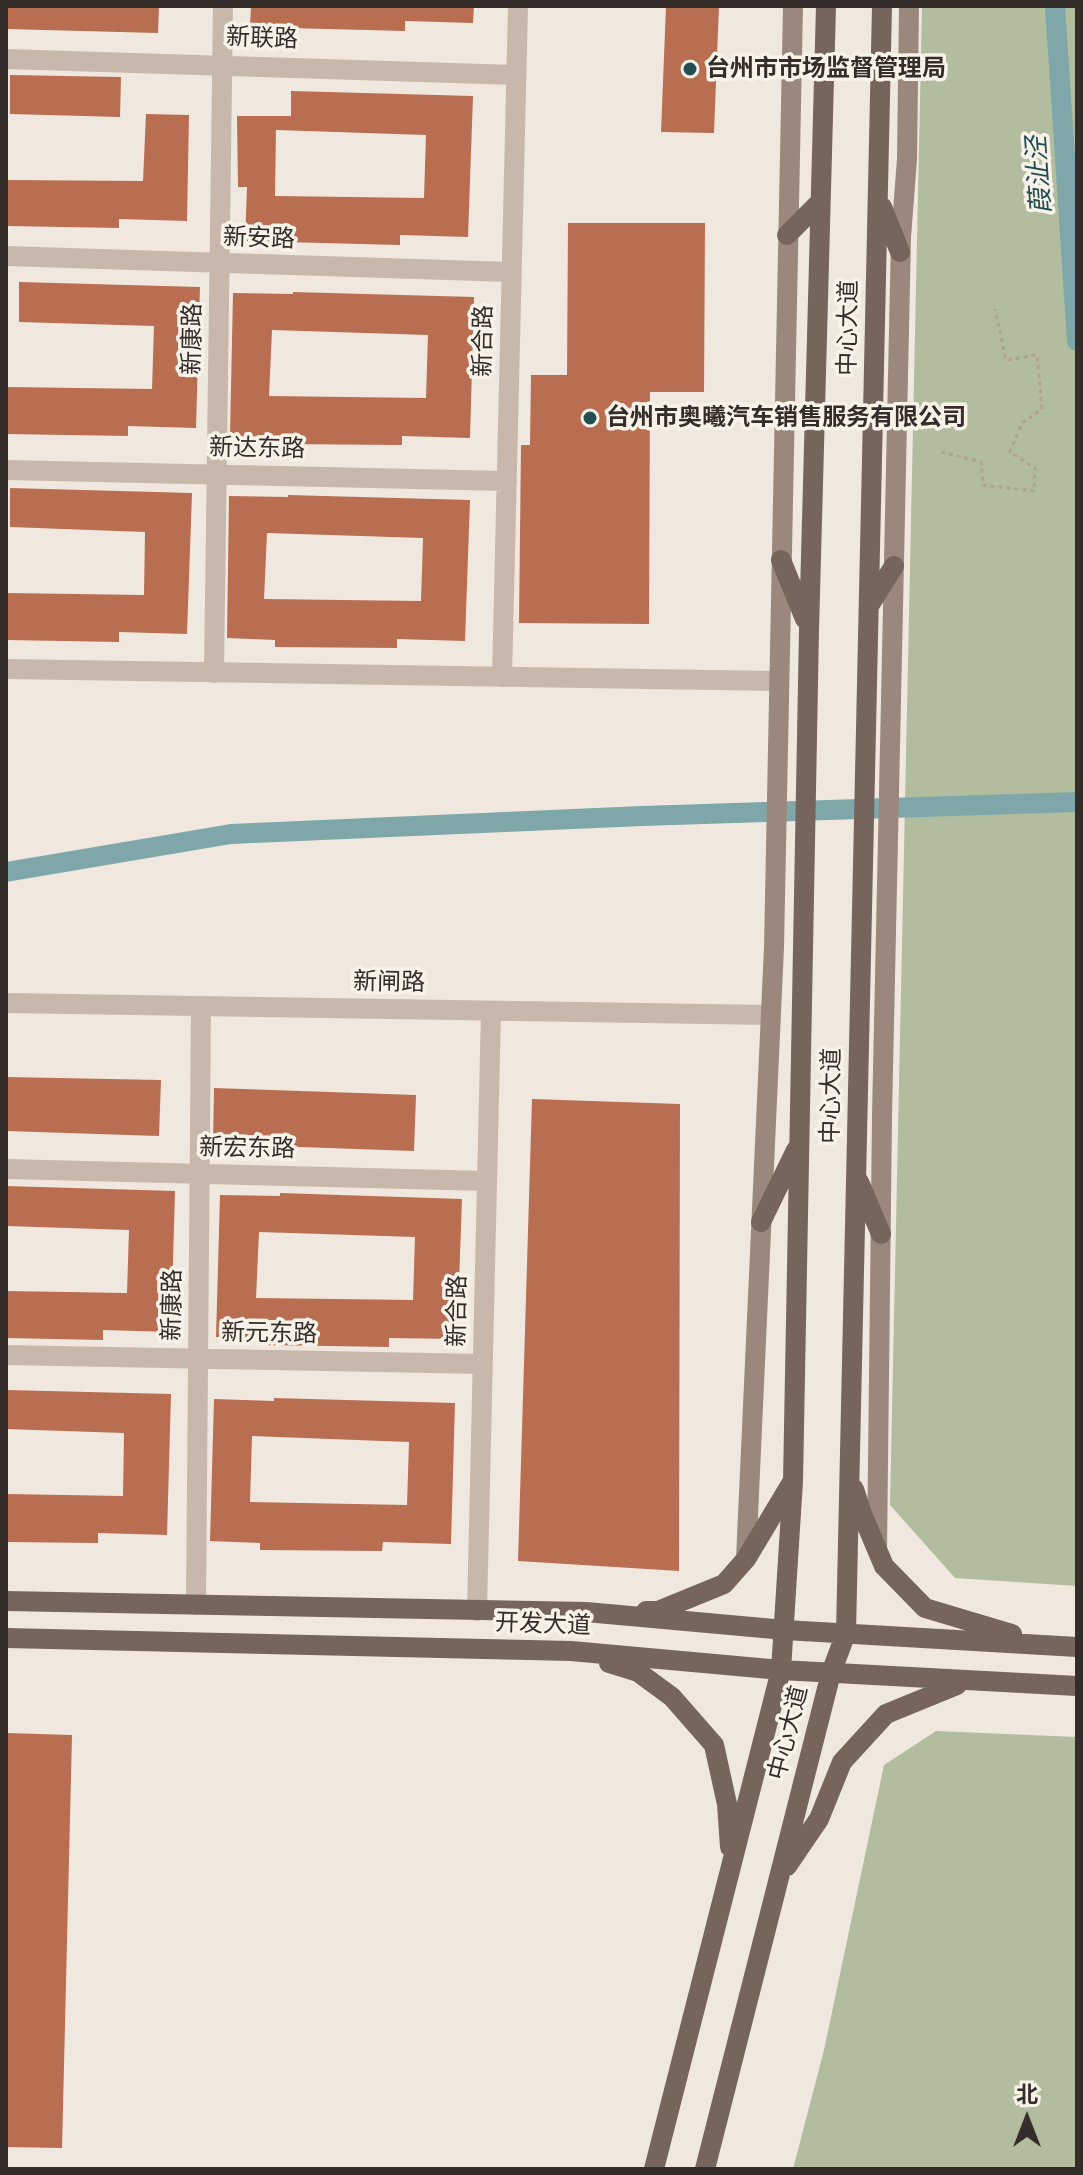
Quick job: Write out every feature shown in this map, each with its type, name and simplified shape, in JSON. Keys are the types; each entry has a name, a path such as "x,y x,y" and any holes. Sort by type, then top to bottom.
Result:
{"main road":[{"path":"746,1559 775,864 793,6"},
{"name":"中心大道","path":"654,2169 781,1670 785,1630 793,1481 809,630 826,6"},
{"name":"中心大道","path":"705,2169 831,1673 846,1633 882,6"},
{"path":"877,1549 887,862 900,252 907,159 909,6"},
{"path":"878,198 900,252"},
{"path":"787,235 819,203"},
{"path":"781,560 809,630"},
{"path":"869,606 894,566"},
{"path":"761,1222 800,1143"},
{"path":"856,1176 881,1234"},
{"path":"849,1472 862,1514 884,1566 925,1608 1051,1645"},
{"path":"586,1612 658,1611 724,1584 746,1559 793,1481"},
{"name":"开发大道","path":"6,1601 586,1612 785,1630 1077,1647"},
{"name":"开发大道","path":"6,1638 571,1651 781,1670 1077,1686"},
{"path":"571,1651 638,1672 672,1697 714,1745 727,1804 731,1867"},
{"path":"778,1879 819,1819 842,1762 886,1714 931,1693 971,1681"}],"street":[{"name":"新康路","path":"214,673 223,6"},
{"name":"新合路","path":"502,677 518,6"},
{"name":"新联路","path":"6,59 516,75"},
{"name":"新安路","path":"6,256 511,272"},
{"name":"新达东路","path":"6,470 507,481"},
{"path":"6,669 778,681"},
{"name":"新闸路","path":"6,1003 770,1015"},
{"name":"新康路","path":"196,1605 201,1006"},
{"name":"新合路","path":"477,1611 491,1011"},
{"name":"新宏东路","path":"6,1169 487,1181"},
{"name":"新元东路","path":"6,1355 483,1364"}],"path":[{"path":"941,452 981,462 983,485 1034,491 1035,468 1010,452 1022,423 1042,409 1037,355 1006,360 995,309"}],"green space":[{"path":"922,6 1077,6 1077,1586 955,1578 890,1505"},
{"path":"936,1731 1077,1737 1077,2169 793,2169 824,2050 884,1765"}],"building":[{"path":"6,6 159,6 158,33 6,29"},
{"path":"251,6 474,6 473,23 405,21 405,31 250,27"},
{"name":"台州市市场监督管理局","path":"666,6 719,6 714,133 661,132"},
{"path":"10,75 121,77 120,117 10,114"},
{"path":"291,91 473,96 468,237 400,235 400,245 245,241 247,187 238,187 237,116 291,116","holes":["276,130 426,135 424,198 275,196"]},
{"path":"146,114 189,115 187,221 119,219 119,228 6,226 6,180 143,181"},
{"name":"台州市奥曦汽车销售服务有限公司","path":"568,223 705,223 704,392 650,392 649,624 519,623 521,445 530,445 531,375 567,375"},
{"path":"19,282 200,287 196,428 128,426 128,436 6,434 6,387 152,389 154,326 19,322"},
{"path":"233,293 474,297 470,438 402,436 402,445 279,444 280,437 230,436","holes":["272,330 428,335 426,398 269,396"]},
{"path":"10,488 192,493 187,634 119,632 119,642 6,640 6,593 144,595 145,532 10,527"},
{"path":"229,496 470,500 465,641 397,639 397,648 275,647 275,640 227,638","holes":["267,533 423,538 421,601 264,599"]},
{"path":"6,1077 161,1080 159,1136 6,1131"},
{"path":"214,1088 416,1095 414,1151 213,1144"},
{"path":"532,1099 680,1104 679,1571 518,1561"},
{"path":"6,1186 175,1191 171,1332 103,1330 103,1340 6,1338 6,1291 127,1293 129,1230 6,1226"},
{"path":"280,1193 462,1199 457,1339 389,1338 389,1347 267,1345 267,1338 216,1337 220,1195 280,1196","holes":["259,1232 415,1237 413,1300 256,1298"]},
{"path":"6,1390 171,1394 167,1535 98,1533 98,1543 6,1542 6,1494 123,1496 124,1433 6,1429"},
{"path":"274,1398 455,1403 451,1544 383,1542 382,1551 260,1550 260,1543 210,1541 214,1399 274,1401","holes":["252,1436 409,1442 407,1505 250,1502"]},
{"path":"6,1733 72,1735 62,2148 6,2147"}],"waterway":[{"name":"葭沚泾","path":"1055,6 1077,341"},
{"path":"6,872 231,834 642,816 1077,802"}],"place":[{"name":"台州市市场监督管理局","path":"690,69"},
{"name":"台州市奥曦汽车销售服务有限公司","path":"590,418"}]}
